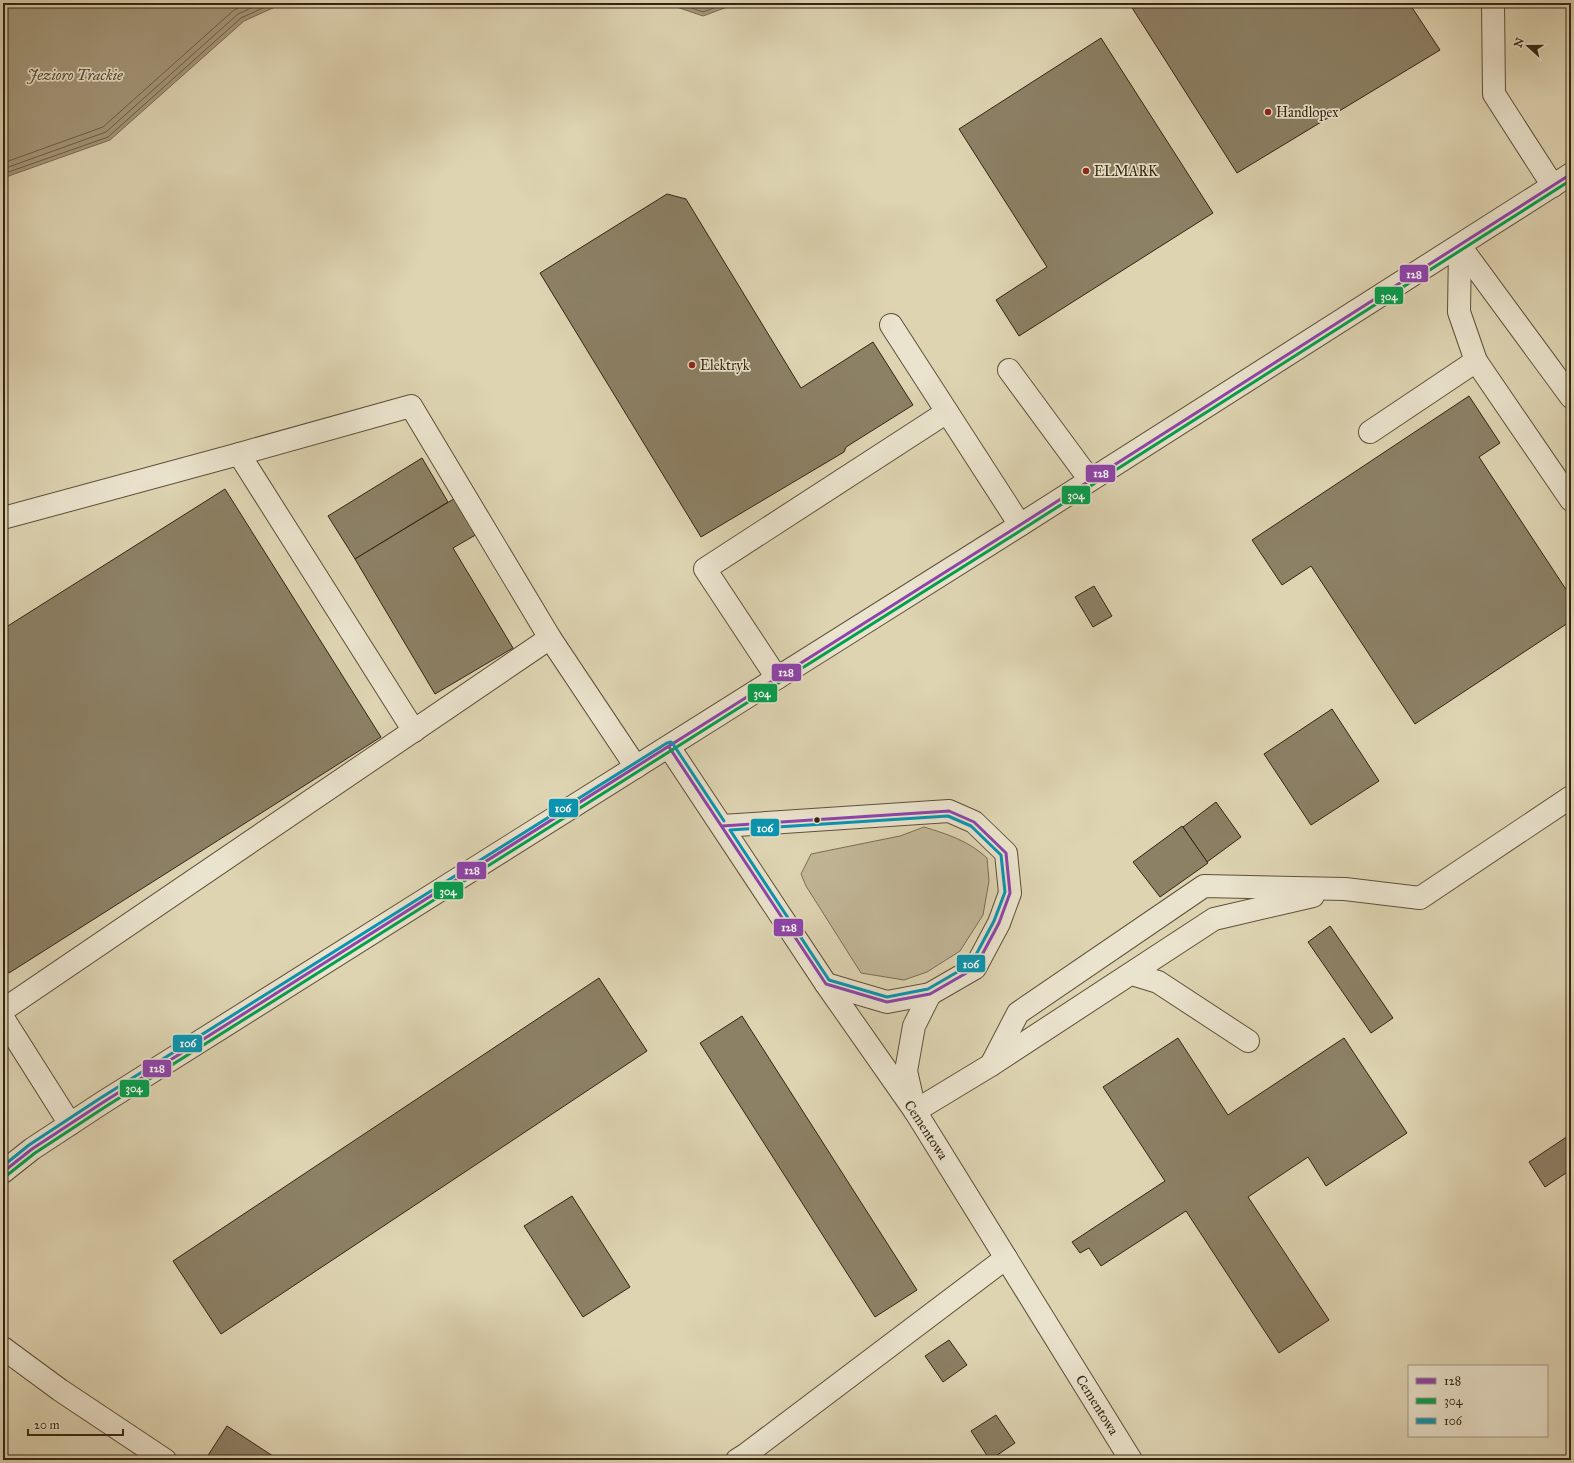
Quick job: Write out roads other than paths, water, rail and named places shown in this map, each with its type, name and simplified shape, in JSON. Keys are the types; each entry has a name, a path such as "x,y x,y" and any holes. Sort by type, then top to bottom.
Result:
{"street":[{"path":"1493,3 1494,94 1553,186"},
{"path":"6,1164 1020,525 1571,174"},
{"path":"1460,246 1459,312 1476,361 1571,500"},
{"path":"1460,246 1571,396"},
{"path":"891,325 1020,525"},
{"path":"1370,432 1476,361"},
{"path":"1009,370 1090,480"},
{"path":"3,518 411,406 550,638 636,767"},
{"path":"777,678 705,569 948,412"},
{"path":"239,454 414,731"},
{"path":"3,1010 550,638"},
{"name":"Cementowa","path":"669,746 826,984 915,1111 1131,1460"},
{"path":"991,1065 1018,1013 1204,886 1345,889 1420,898 1571,797"},
{"path":"722,826 949,811 974,822 1006,853 1010,893 999,923 975,968 930,994 887,1002 826,984"},
{"path":"930,994 914,1026 906,1071 915,1111 991,1065 1214,919 1345,889"},
{"path":"1132,974 1158,982 1248,1040"},
{"path":"3,1018 70,1124"},
{"path":"737,1460 746,1455 1006,1258"},
{"path":"3,1348 60,1390 166,1460"}],"water":[{"name":"Jezioro Trackie","path":"3,3 284,3 244,21 110,140 3,178"},
{"path":"665,3 738,3 703,16"}],"place":[{"name":"Handlopex","path":"1268,112"},
{"name":"ELMARK","path":"1086,171"},
{"name":"Elektryk","path":"692,365"}]}
